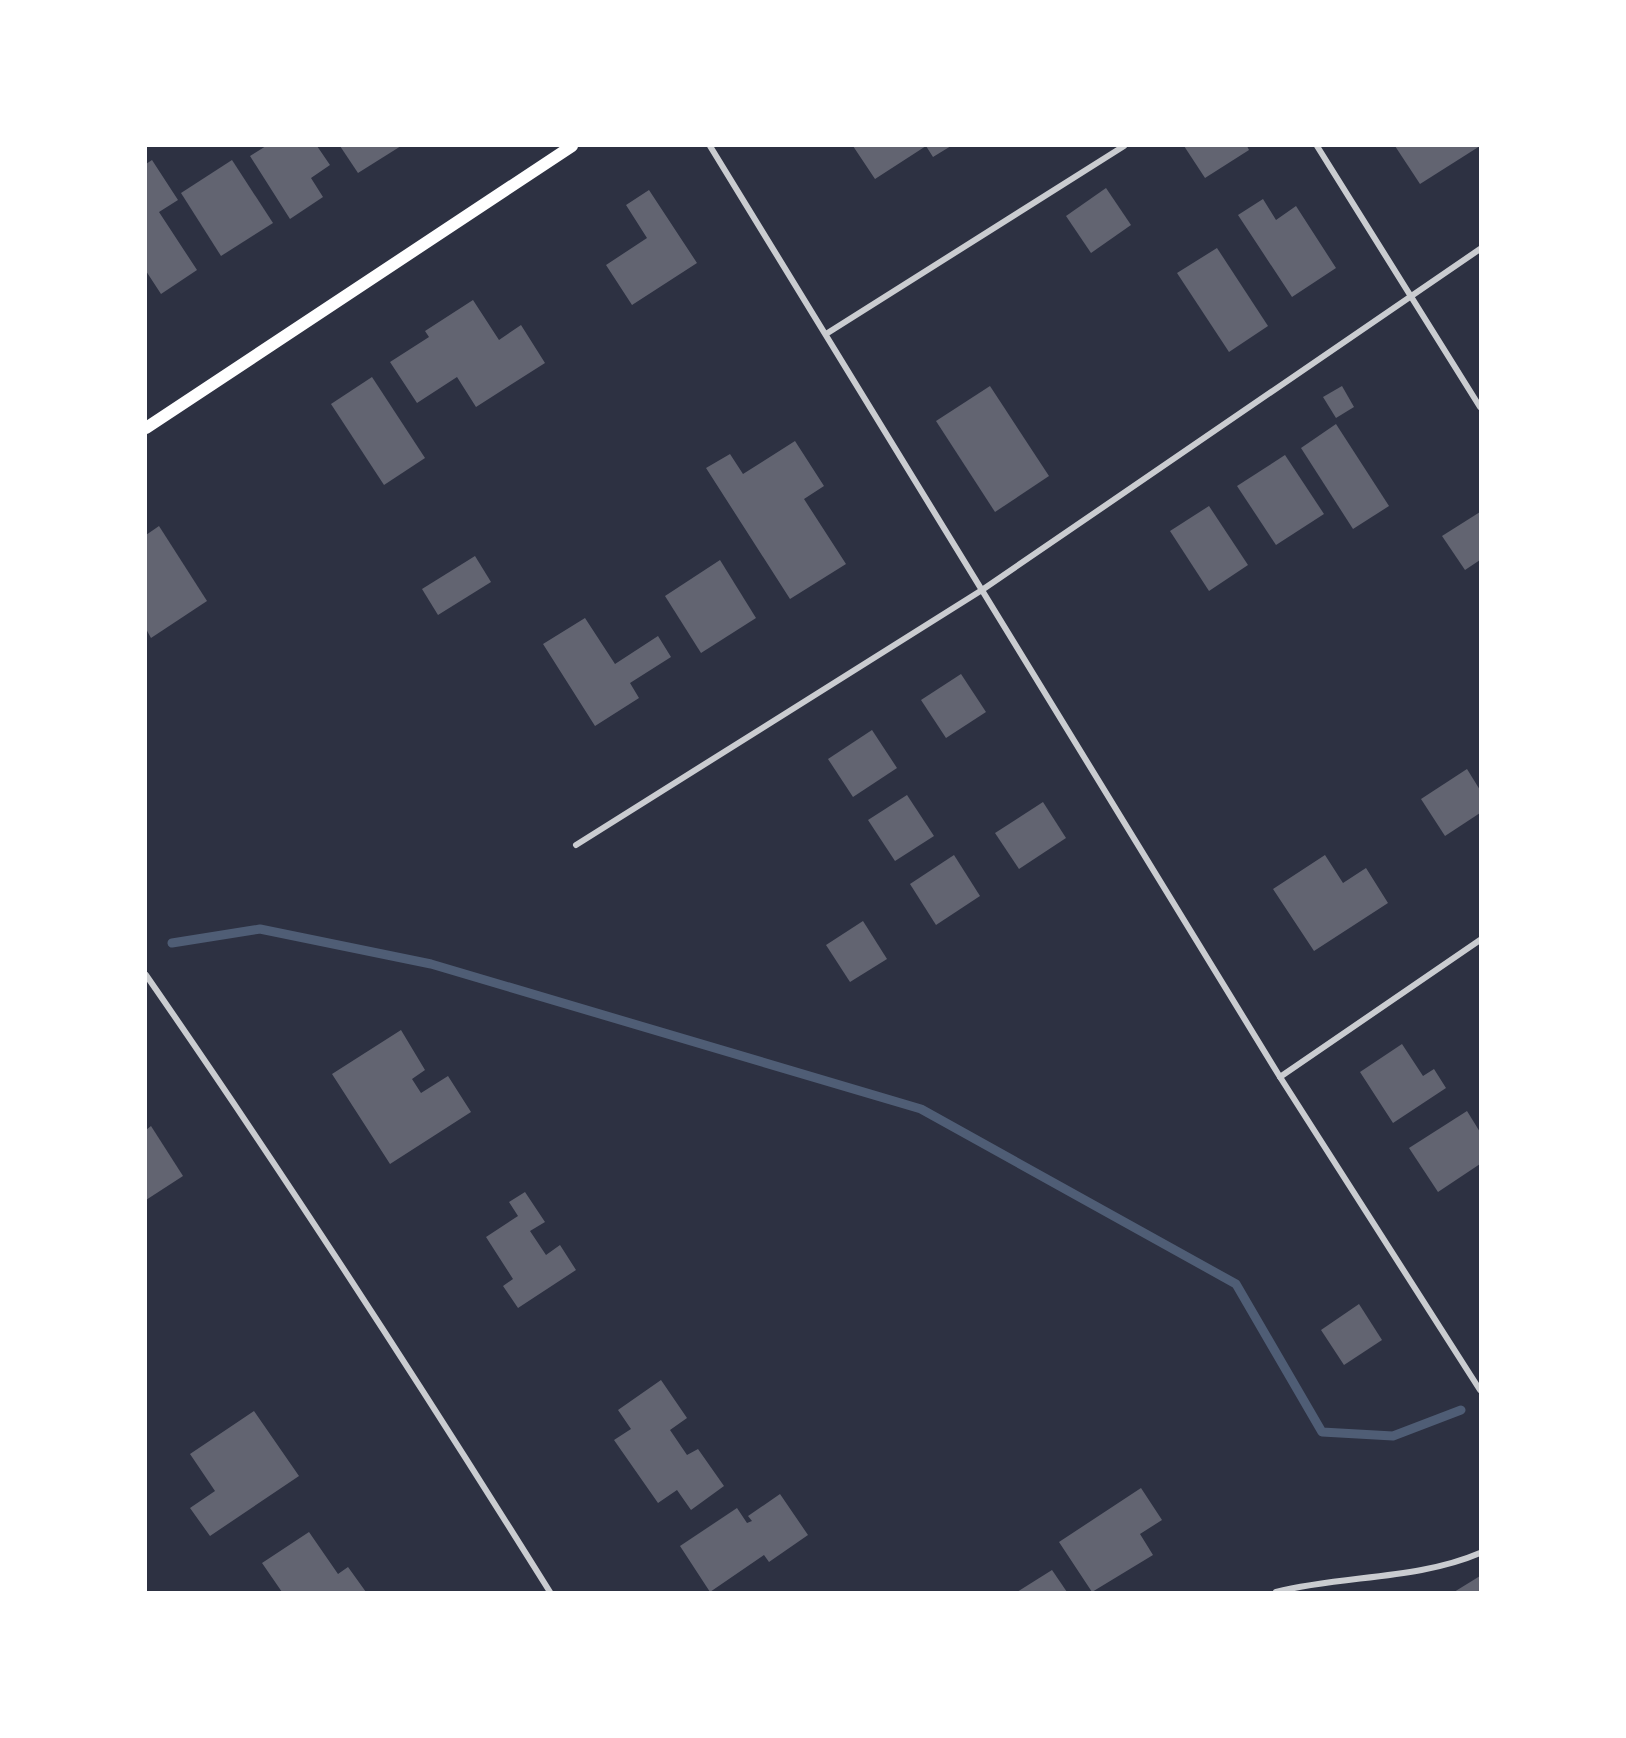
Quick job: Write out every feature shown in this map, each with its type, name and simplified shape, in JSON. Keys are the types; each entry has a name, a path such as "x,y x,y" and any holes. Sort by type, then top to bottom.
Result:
{"main road":[{"path":"146,428 572,146"}],"street":[{"path":"710,146 1280,1077 1480,1390"},
{"path":"826,334 1124,146"},
{"path":"1317,146 1480,407"},
{"path":"576,845 982,590 1480,249"},
{"path":"1280,1077 1480,940"},
{"path":"146,975 198,1050 434,1409 550,1593"},
{"path":"1276,1593 1436,1566 1462,1560 1480,1552"}],"building":[{"path":"266,146 317,146 330,165 311,178 323,197 290,219 250,156"},
{"path":"340,146 401,146 358,173"},
{"path":"853,146 926,146 875,179"},
{"path":"926,146 951,146 933,157"},
{"path":"1184,146 1247,146 1249,150 1205,178"},
{"path":"1395,146 1480,146 1420,184"},
{"path":"152,160 178,200 159,212 197,270 161,294 146,271 146,164"},
{"path":"232,160 273,223 221,256 181,193"},
{"path":"1106,188 1131,225 1091,253 1066,216"},
{"path":"649,190 697,263 632,305 606,265 647,238 626,205"},
{"path":"1263,199 1276,220 1296,206 1336,268 1292,297 1238,215"},
{"path":"1217,248 1268,326 1229,352 1177,273"},
{"path":"473,300 499,340 521,325 545,363 476,407 457,377 417,403 390,362 429,337 425,331"},
{"path":"372,377 425,458 384,485 331,404"},
{"path":"990,386 1049,476 995,512 936,421"},
{"path":"1342,386 1354,407 1336,418 1323,397"},
{"path":"1336,424 1389,506 1353,529 1301,448"},
{"path":"795,441 824,486 804,499 846,564 790,599 706,468 730,454 743,474"},
{"path":"1285,455 1324,514 1276,545 1237,486"},
{"path":"1209,506 1248,565 1209,591 1170,531"},
{"path":"1480,512 1480,560 1465,570 1442,536"},
{"path":"159,526 207,601 151,638 146,629 146,535"},
{"path":"475,556 491,582 438,615 422,589"},
{"path":"720,560 756,618 701,653 665,596"},
{"path":"585,618 615,664 658,636 671,657 630,683 639,698 595,726 543,644"},
{"path":"961,674 986,712 946,738 921,700"},
{"path":"872,730 897,768 853,797 828,759"},
{"path":"1467,769 1480,790 1480,813 1445,836 1421,799"},
{"path":"907,795 934,836 895,861 868,820"},
{"path":"1043,802 1066,838 1019,869 995,833"},
{"path":"954,855 980,896 936,925 910,884"},
{"path":"1325,855 1343,883 1366,868 1388,903 1314,951 1273,889"},
{"path":"863,921 887,959 850,982 826,945"},
{"path":"401,1030 425,1070 412,1079 421,1093 448,1076 471,1112 390,1164 332,1074"},
{"path":"1402,1044 1423,1076 1434,1069 1446,1088 1393,1123 1360,1072"},
{"path":"1467,1111 1480,1132 1480,1164 1438,1192 1409,1148"},
{"path":"151,1126 183,1176 146,1200 146,1130"},
{"path":"525,1192 545,1222 530,1231 546,1255 560,1245 576,1270 518,1308 503,1286 513,1279 486,1237 518,1216 509,1202"},
{"path":"1359,1304 1382,1340 1344,1365 1321,1330"},
{"path":"661,1380 687,1418 670,1430 687,1455 698,1449 724,1486 691,1510 677,1490 658,1503 614,1440 631,1429 618,1410"},
{"path":"254,1411 299,1476 210,1536 190,1508 215,1491 190,1454"},
{"path":"1141,1488 1162,1520 1140,1534 1153,1555 1092,1592 1059,1542"},
{"path":"780,1494 808,1535 769,1562 764,1555 710,1592 680,1546 737,1508 747,1523 752,1521 748,1516"},
{"path":"309,1532 338,1574 348,1567 366,1592 282,1592 262,1563"},
{"path":"1052,1570 1067,1592 1017,1592"},
{"path":"1480,1576 1480,1592 1454,1592"}],"waterway":[{"path":"172,943 260,929 431,964 921,1109 1236,1284 1322,1432 1393,1436 1461,1410"}]}
